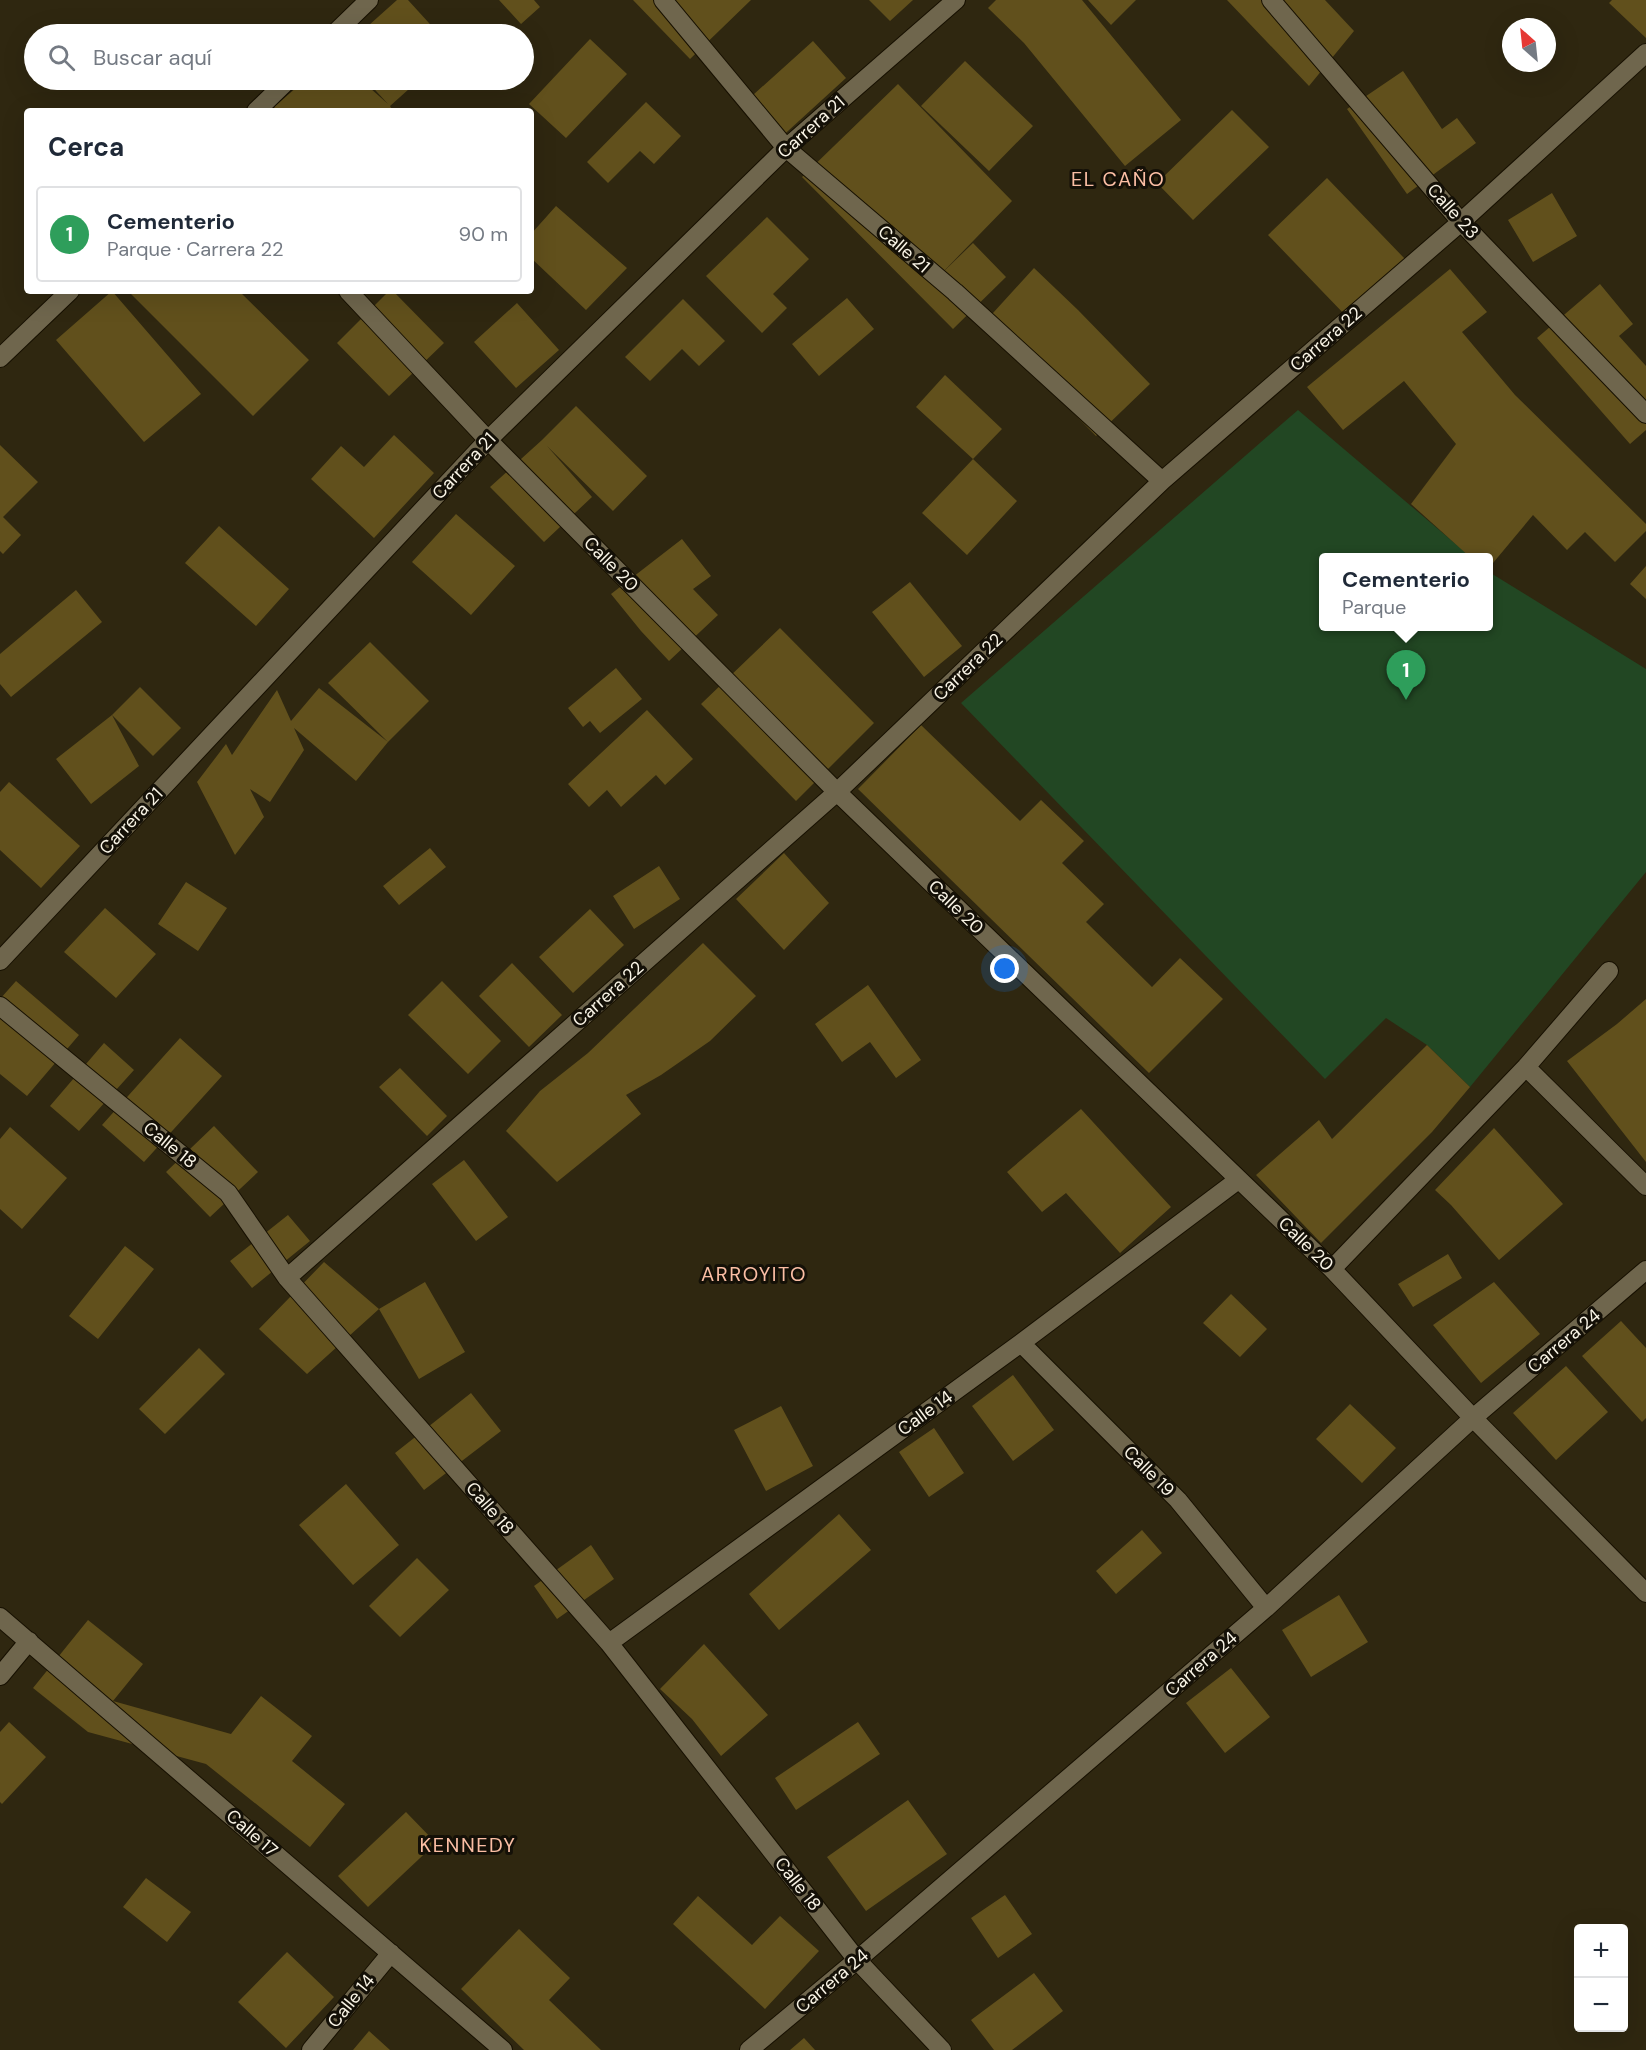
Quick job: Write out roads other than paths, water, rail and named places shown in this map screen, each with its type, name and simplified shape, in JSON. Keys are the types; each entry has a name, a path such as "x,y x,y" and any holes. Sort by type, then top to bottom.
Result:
{"street":[{"path":"344,24 369,0"},
{"name":"Calle 21","path":"663,0 786,148 955,292 1162,481"},
{"name":"Carrera 21","path":"0,962 488,440 786,148 956,0"},
{"name":"Calle 23","path":"1271,0 1461,222 1646,414"},
{"name":"Carrera 22","path":"287,1278 837,792 1162,481 1461,222 1646,53"},
{"path":"259,108 278,90"},
{"path":"0,358 67,294"},
{"name":"Calle 20","path":"351,294 488,440 837,792 1332,1269 1473,1418 1646,1593"},
{"path":"1332,1269 1526,1067 1609,971"},
{"name":"Calle 18","path":"0,1006 228,1193 287,1278 609,1643 857,1959 942,2050"},
{"path":"1526,1067 1646,1186"},
{"name":"Calle 14","path":"609,1643 1021,1343 1238,1180"},
{"name":"Carrera 24","path":"749,2050 1266,1608 1473,1418 1646,1270"},
{"name":"Calle 19","path":"1021,1343 1178,1500 1266,1608"},
{"name":"Calle 17","path":"0,1617 502,2050"},
{"path":"0,1676 29,1641"},
{"name":"Calle 14","path":"311,2050 391,1953"}],"place":[{"name":"Cementerio","path":"1406,700"}],"district":[{"name":"EL CAÑO","path":"1118,179"},
{"name":"ARROYITO","path":"754,1274"},
{"name":"KENNEDY","path":"468,1845"}]}
